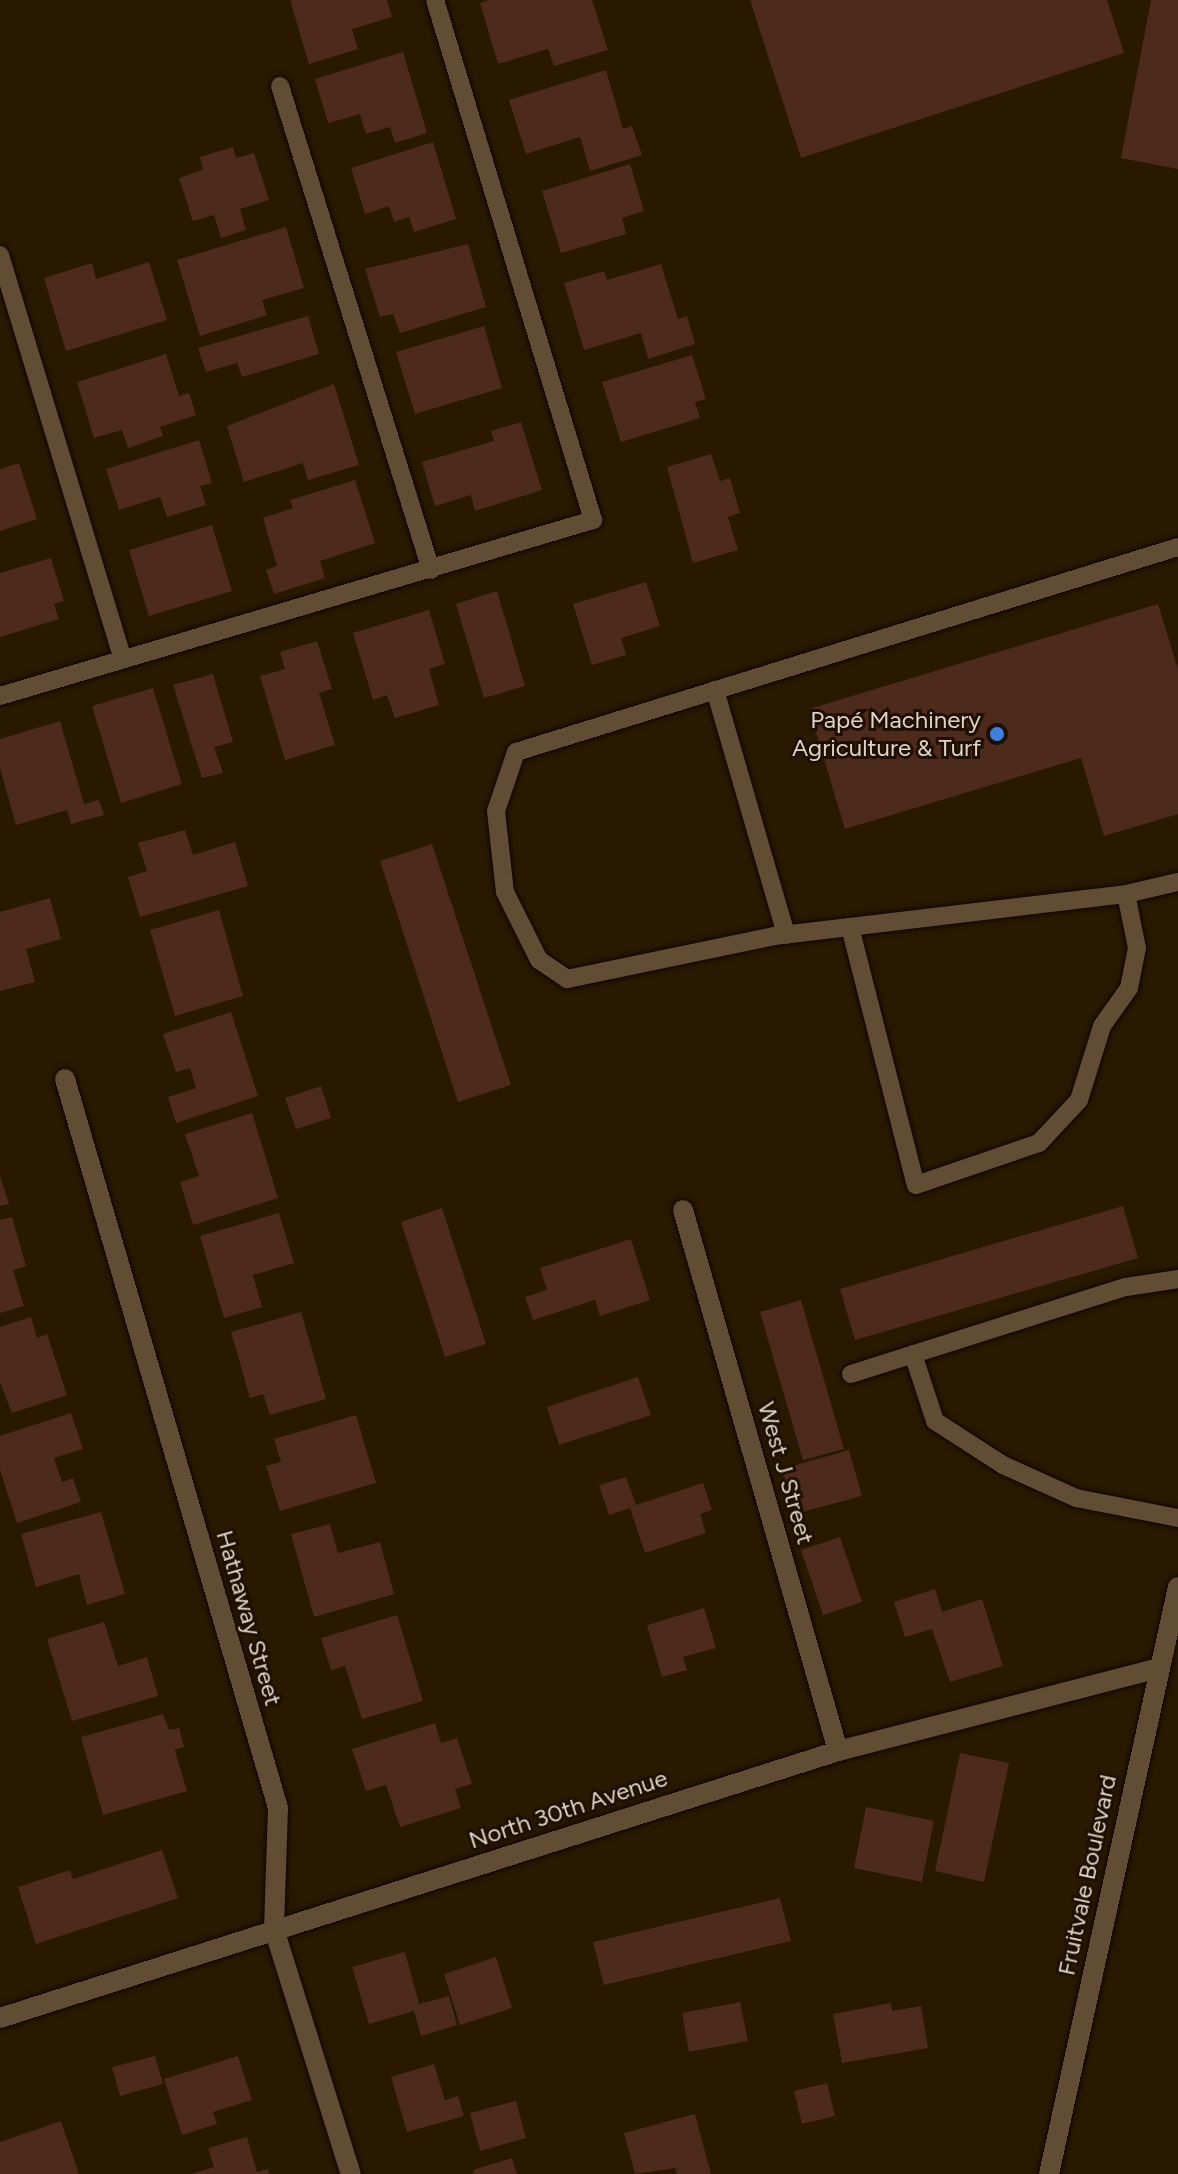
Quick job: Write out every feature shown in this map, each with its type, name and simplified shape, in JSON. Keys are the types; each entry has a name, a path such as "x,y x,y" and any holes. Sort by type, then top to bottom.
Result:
{"street":[{"name":"Hathaway Street","path":"65,1079 278,1808 274,1929 351,2174"},
{"name":"West J Street","path":"683,1210 838,1751"},
{"name":"Fruitvale Boulevard","path":"1049,2174 1178,1587"},
{"name":"North 30th Avenue","path":"0,2018 838,1751 1158,1668"}],"lane":[{"path":"0,696 593,520 435,0"},
{"path":"280,86 431,570"},
{"path":"0,255 123,659"},
{"path":"1178,547 516,752 496,811 505,892 539,960 567,979 786,935 1126,894 1178,882"},
{"path":"715,690 786,935"},
{"path":"850,927 916,1185 1039,1143 1079,1100 1102,1026 1129,988 1137,948 1126,894"},
{"path":"851,1374 1126,1287 1178,1279"},
{"path":"913,1354 935,1421 1003,1465 1076,1498 1178,1518"}],"building":[{"path":"290,0 387,0 392,17 352,29 358,49 309,64"},
{"path":"489,0 592,0 608,50 554,66 548,49 498,64 480,3"},
{"path":"750,0 1107,0 1124,53 801,158"},
{"path":"1151,0 1178,0 1178,169 1121,158"},
{"path":"403,52 427,133 395,143 390,127 366,134 360,114 328,123 315,79"},
{"path":"606,70 623,129 632,126 642,155 590,171 580,137 526,154 509,100"},
{"path":"433,142 456,219 414,232 409,217 394,222 389,206 365,214 351,168"},
{"path":"233,147 236,158 254,153 269,200 240,209 246,230 221,238 214,215 193,221 179,178 203,170 200,157"},
{"path":"630,164 644,211 622,218 626,234 561,253 542,191"},
{"path":"286,227 304,288 262,300 267,315 200,336 177,260"},
{"path":"468,244 486,307 400,333 393,314 380,317 365,269"},
{"path":"149,262 167,320 66,351 44,278 92,263 96,279"},
{"path":"661,264 678,319 687,316 695,344 648,359 641,333 584,350 564,283 604,271 607,280"},
{"path":"308,316 319,354 242,377 237,363 206,372 198,348"},
{"path":"484,326 502,388 415,414 396,352"},
{"path":"166,354 179,396 189,393 196,415 160,427 163,436 128,448 122,430 94,438 77,382"},
{"path":"692,355 706,399 695,402 700,418 621,442 602,382"},
{"path":"334,384 359,465 308,480 303,463 244,482 227,426"},
{"path":"521,422 542,490 475,511 471,495 435,506 422,462 494,441 491,431"},
{"path":"199,440 212,483 200,486 206,505 167,517 160,497 119,510 106,469"},
{"path":"711,454 720,481 730,478 740,513 728,517 738,550 693,563 667,467"},
{"path":"19,463 37,519 0,531 0,469"},
{"path":"355,480 375,543 320,561 325,578 274,594 266,570 277,566 263,518 293,508 290,500"},
{"path":"212,525 232,591 149,616 129,550"},
{"path":"51,558 64,601 54,604 59,619 0,637 0,573"},
{"path":"646,582 660,626 621,638 626,655 592,665 573,604"},
{"path":"497,591 525,686 484,698 456,604"},
{"name":"Papé Machinery Agriculture & Turf","path":"1158,604 1178,669 1178,814 1104,836 1081,758 845,829 809,709"},
{"path":"429,610 445,664 429,669 439,705 395,718 387,695 373,700 353,633"},
{"path":"317,641 332,689 319,693 335,745 285,760 260,676 285,669 280,652"},
{"path":"213,674 233,742 214,747 223,773 202,778 173,685"},
{"path":"153,688 182,784 121,803 92,706"},
{"path":"60,721 84,804 99,800 104,815 71,824 67,810 16,825 0,768 0,739"},
{"path":"185,830 193,855 235,842 248,886 140,917 128,877 147,871 138,843"},
{"path":"432,844 511,1085 458,1102 380,861"},
{"path":"50,898 61,939 26,949 35,982 0,991 0,912"},
{"path":"219,910 243,996 175,1016 150,930"},
{"path":"231,1012 258,1096 176,1123 168,1097 196,1088 190,1068 176,1072 163,1034"},
{"path":"321,1086 331,1118 296,1129 285,1098"},
{"path":"252,1113 278,1198 193,1225 180,1182 199,1176 185,1134"},
{"path":"0,1176 9,1204 0,1206"},
{"path":"1123,1206 1138,1258 855,1340 840,1289"},
{"path":"442,1208 486,1344 445,1357 401,1222"},
{"path":"279,1213 294,1263 253,1275 262,1307 224,1318 200,1236"},
{"path":"12,1217 26,1266 13,1270 24,1306 0,1313 0,1220"},
{"path":"631,1239 650,1300 600,1316 595,1300 533,1320 525,1297 547,1290 540,1268"},
{"path":"801,1300 844,1449 803,1460 760,1312"},
{"path":"301,1312 326,1399 270,1415 263,1394 250,1398 231,1332"},
{"path":"31,1317 37,1338 47,1334 67,1395 12,1413 0,1382 0,1327"},
{"path":"638,1377 651,1415 559,1445 547,1407"},
{"path":"71,1413 83,1449 54,1458 62,1482 73,1478 81,1502 17,1523 0,1470 0,1436"},
{"path":"356,1415 376,1483 280,1511 266,1466 281,1462 274,1439"},
{"path":"849,1450 862,1496 794,1514 782,1469"},
{"path":"626,1477 636,1505 703,1483 712,1510 700,1514 706,1533 645,1553 630,1508 609,1515 599,1485"},
{"path":"101,1512 125,1594 87,1605 79,1574 36,1587 21,1534"},
{"path":"330,1524 338,1553 380,1542 394,1594 314,1617 291,1534"},
{"path":"840,1537 862,1602 823,1615 801,1550"},
{"path":"935,1589 942,1612 982,1599 1003,1666 950,1682 932,1629 905,1637 894,1602"},
{"path":"704,1608 716,1648 683,1657 687,1670 662,1677 647,1625"},
{"path":"397,1615 423,1701 362,1719 345,1666 331,1670 321,1638"},
{"path":"104,1622 118,1666 147,1657 158,1696 72,1721 47,1639"},
{"path":"163,1714 169,1730 179,1728 184,1747 175,1750 187,1791 103,1815 81,1737"},
{"path":"435,1723 441,1743 457,1738 472,1784 455,1789 461,1808 400,1827 386,1785 366,1791 352,1749"},
{"path":"960,1753 1009,1763 984,1882 935,1871"},
{"path":"866,1807 934,1821 922,1882 854,1868"},
{"path":"162,1850 178,1898 36,1944 18,1887 70,1870 73,1879"},
{"path":"780,1898 791,1941 604,1985 593,1942"},
{"path":"405,1952 419,2004 449,1996 457,2025 421,2036 414,2011 369,2024 352,1967"},
{"path":"496,1957 512,2008 460,2025 444,1974"},
{"path":"740,2002 748,2041 689,2052 682,2013"},
{"path":"891,2003 892,2011 921,2006 928,2048 842,2063 833,2014"},
{"path":"155,2056 163,2084 120,2096 112,2067"},
{"path":"238,2056 252,2100 213,2112 217,2124 182,2135 164,2079"},
{"path":"434,2064 445,2100 458,2096 464,2116 407,2132 391,2077"},
{"path":"827,2083 835,2116 802,2124 794,2091"},
{"path":"516,2101 526,2138 480,2151 470,2113"},
{"path":"695,2114 711,2174 677,2174 675,2168 635,2174 624,2133"},
{"path":"61,2121 79,2174 0,2174 0,2142"},
{"path":"247,2137 257,2172 268,2169 269,2174 191,2174 214,2167 208,2148"},
{"path":"512,2158 517,2174 474,2174 473,2170"}],"place":[{"name":"Papé Machinery Agriculture & Turf","path":"997,734"}]}
